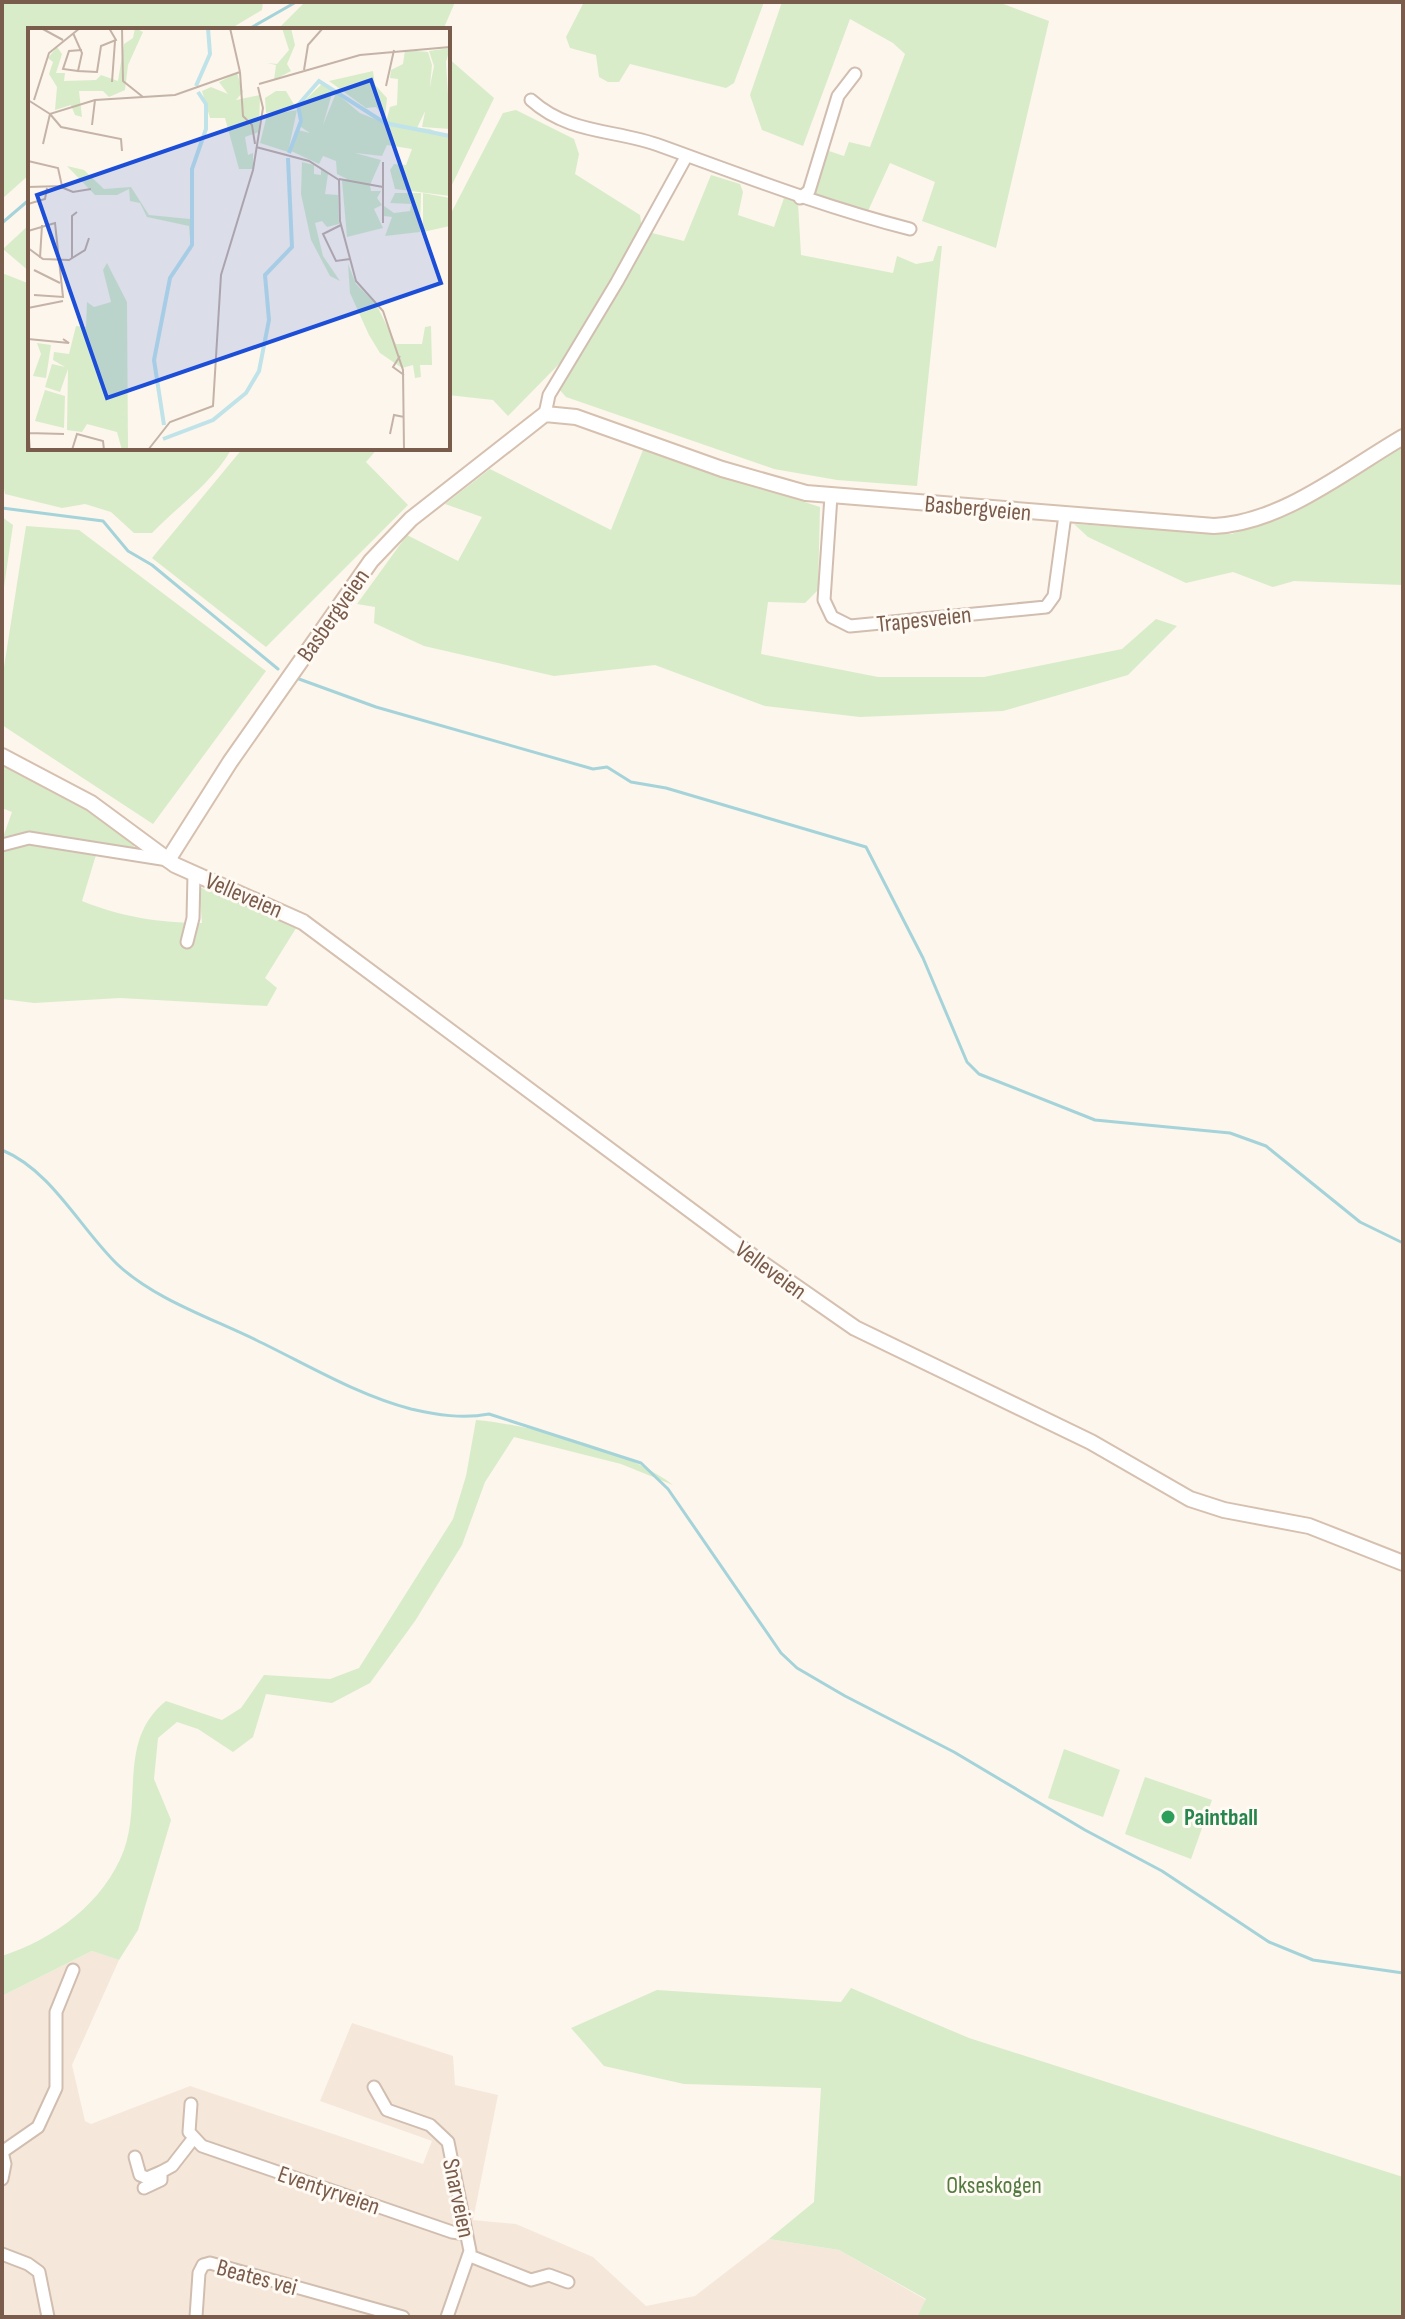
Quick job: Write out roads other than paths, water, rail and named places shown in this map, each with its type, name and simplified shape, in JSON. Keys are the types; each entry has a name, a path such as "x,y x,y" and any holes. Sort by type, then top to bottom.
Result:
{"main road":[{"name":"Basbergveien","path":"168,860 230,762 371,561 411,519 545,414 576,417 761,482 831,496 1214,526 1239,523 1276,510 1403,437"},
{"name":"Velleveien","path":"2,756 91,803 168,860 285,912 333,943 756,1259 855,1328 1091,1442 1190,1499 1210,1507 1309,1526 1403,1563"}],"street":[{"path":"800,198 809,191 838,96 855,74"},
{"path":"531,100 572,127 659,145 800,198 910,229"},
{"path":"545,414 549,395 617,282 686,157"},
{"name":"Trapesveien","path":"831,496 824,600 832,617 850,626 1046,607 1054,596 1065,515"},
{"name":"Velleveien","path":"2,845 29,838 144,859 168,860"},
{"name":"Velleveien","path":"187,942 193,918 194,874"},
{"path":"2,2179 5,2164 2,2152 38,2127 56,2088 56,2012 73,1970"},
{"name":"Snarveien","path":"374,2087 387,2110 430,2125 444,2136 470,2256 447,2317"},
{"path":"135,2157 140,2175 147,2178 172,2166 193,2139 188,2126 191,2104"},
{"name":"Eventyrveien","path":"193,2139 365,2203 466,2234"},
{"path":"144,2188 161,2180 161,2172"},
{"path":"2,2254 39,2272 48,2317"},
{"name":"Snarveien","path":"470,2256 531,2280 549,2275 568,2282"},
{"name":"Beates vei","path":"196,2317 199,2273 203,2265 225,2266 403,2317"}],"waterway":[{"path":"250,28 296,2"},
{"path":"2,223 28,201"},
{"path":"2,508 103,521 128,551 152,565 278,669"},
{"path":"299,679 376,707 593,769 607,767 631,782 666,788 866,847 923,958 967,1062 979,1074 1095,1120 1230,1133 1266,1146 1360,1222 1403,1243"},
{"path":"2,1150 36,1171 117,1264 148,1288 184,1307 391,1403 440,1415 489,1414 641,1463 668,1489 781,1653 797,1668 954,1752 1085,1830 1162,1871 1269,1942 1313,1960 1403,1973"}],"place":[{"name":"Paintball","path":"1168,1817"}],"park label":[{"name":"Okseskogen","path":"994,2185"}]}
